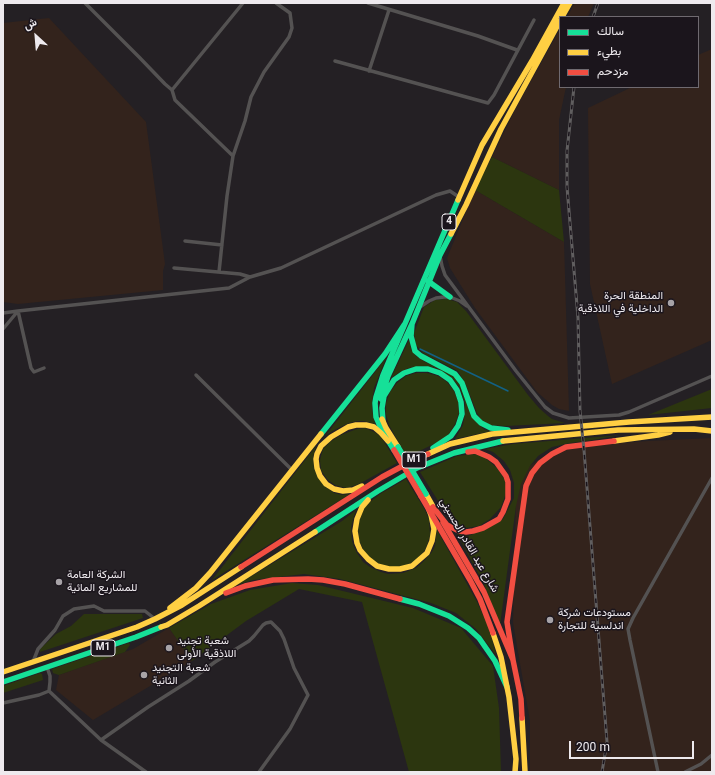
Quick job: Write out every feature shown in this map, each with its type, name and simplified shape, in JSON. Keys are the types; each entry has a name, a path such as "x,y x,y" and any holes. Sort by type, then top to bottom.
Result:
{"main road":[{"name":"4","path":"396,448 388,441 376,417 376,397 383,375 482,145 532,61 564,3"},
{"path":"563,16 570,3"},
{"name":"4","path":"396,448 383,422 380,409 383,391 388,376 412,324 440,256 466,205 501,129 559,23"},
{"path":"424,278 450,297"},
{"path":"412,324 411,336 415,351 421,356 455,374 462,383 474,416 481,423 491,428 519,431"},
{"path":"155,619 196,588 210,573 385,354 404,325"},
{"path":"383,422 382,408 387,390 394,380 404,373 422,369 434,370 445,376 458,390 462,402 462,414 458,426 446,440 412,461"},
{"name":"M1","path":"3,672 130,629 155,619 182,605 382,477 412,461 450,444 492,434 519,431 621,422 712,417"},
{"path":"382,477 353,490 338,490 330,487 323,480 318,472 316,459 319,450 327,439 352,426 361,424 370,426 382,433 388,441"},
{"name":"M1","path":"3,682 167,625 283,553 378,491 417,468 454,453 499,441 522,438 618,430 694,429 712,431"},
{"path":"513,660 507,622 526,486 532,473 540,462 566,447 658,435 680,430"},
{"name":"شارع عبد القادر الحسيني","path":"396,448 424,495 470,580 480,599 491,626 501,657 509,697 516,758 515,772"},
{"path":"430,507 447,525 459,531 466,532 483,528 499,519 506,506 508,498 508,482 506,476 496,462 475,451 454,453"},
{"path":"378,491 362,507 357,518 355,531 357,543 364,555 372,563 383,568 394,570 406,568 417,562 426,553 432,541 434,528 430,507"},
{"name":"شارع عبد القادر الحسيني","path":"430,507 484,592 513,660 521,699 525,772"},
{"path":"199,606 230,591 251,584 273,580 308,579 345,584 419,604 437,610 460,622 479,638 487,649 495,661 507,687"}],"street":[{"path":"85,3 164,84 172,90 175,100 233,156"},
{"path":"172,90 243,3"},
{"path":"219,272 233,156 245,121 251,97 264,72 289,37 292,28 290,13 276,3"},
{"path":"368,3 478,36 518,50"},
{"path":"369,70 389,10"},
{"path":"335,61 488,103 494,95 534,20"},
{"path":"3,313 230,288 250,277 281,268 436,195 450,191 460,197"},
{"path":"185,241 222,245"},
{"path":"440,256 445,275 533,393 553,413 569,418 629,412 712,376"},
{"path":"174,268 240,274 250,277"},
{"path":"418,310 423,305 436,298 450,297 460,301 470,309"},
{"path":"3,329 18,311"},
{"path":"18,311 31,368 34,372 44,368"},
{"path":"196,375 292,470"},
{"path":"658,772 628,629 712,478"},
{"path":"33,662 38,649 55,630 63,616 74,609 94,606 104,611 145,611 155,619"},
{"path":"101,740 215,662 249,641 263,625 271,622 280,631 294,668 308,695 290,729 259,772"},
{"path":"47,667 50,676 49,691"},
{"path":"3,703 39,695 49,691"},
{"path":"49,691 101,740 146,772"},
{"path":"685,772 701,764 712,755"}],"shaded area":[{"path":"575,3 594,3 588,16 568,16"},
{"path":"49,18 146,122 165,264 163,271 163,290 18,304 3,302 3,23"},
{"path":"559,31 559,88 566,88 559,120 559,190 492,157 516,108"},
{"path":"712,49 712,340 612,384 590,284 588,108 630,88 699,88 699,55"},
{"path":"475,190 564,242 569,411 559,409 552,405 537,392 475,308 450,268 447,258"},
{"path":"712,438 712,772 530,772 530,721 513,623 516,499 524,470 556,448"},
{"path":"169,628 192,661 93,720 56,690 59,675 133,649"}],"green space":[{"path":"492,157 559,190 564,242 475,190"},
{"path":"447,299 457,302 466,311 539,408 552,419 565,423 506,426 490,425 482,421 458,371 423,353 416,345 414,333 424,307 435,300"},
{"path":"409,340 411,349 416,356 425,362 455,376 478,424 485,430 491,431 455,439 463,425 465,402 460,388 452,378 436,368 423,366 409,368 391,378"},
{"path":"386,358 374,388 372,410 375,424 357,421 349,423 326,435"},
{"path":"416,373 427,373 438,376 447,382 454,391 458,401 459,413 449,434 440,441 407,457 389,425 386,414 386,403 390,392 397,383 406,376"},
{"path":"712,389 712,408 648,415"},
{"path":"365,428 381,437 397,463 359,484 346,488 335,485 327,479 321,470 320,460 323,449 330,442 341,435 357,429"},
{"path":"621,435 552,447 538,456 530,466 521,484 516,506 500,625 484,584 457,534 468,536 486,529 503,519 514,498 514,483 510,470 504,461 493,452 485,449 513,444"},
{"path":"316,446 313,457 314,469 319,479 334,493 342,495 350,494 212,580"},
{"path":"474,454 483,456 497,468 505,480 507,491 501,507 490,519 479,526 466,528 452,523 420,472 457,456"},
{"path":"406,479 425,510 429,520 430,535 425,550 413,562 397,567 389,567 368,557 359,540 359,522 365,507 370,502 380,494"},
{"path":"356,510 351,528 352,541 357,553 363,562 370,567 388,574 403,573 416,568 422,563 432,552 435,546 437,530 477,602 489,628 496,655 476,629 456,613 431,603 340,579 304,574 253,580 237,585 342,521"},
{"path":"292,583 318,585 413,608 461,628 493,666 499,708 501,772 409,772 362,602 299,589 246,621 192,661 169,628 211,604 250,590"},
{"path":"84,614 142,614 143,618 40,652 40,649 56,634 71,626"},
{"path":"129,643 130,645 125,652 59,675 53,673 52,669"},
{"path":"40,673 42,674 43,680 3,693 3,686"}],"waterway":[{"path":"420,349 508,391"}],"railway":[{"path":"593,16 598,3"},
{"path":"574,88 567,151 567,187 578,318 580,411 607,742 602,772"}],"traffic: fast":[{"path":"394,450 382,431 376,417 376,397 383,375 458,200"},
{"path":"381,399 388,376 412,324 440,255 451,234"},
{"path":"428,281 450,297"},
{"path":"412,324 411,336 415,351 421,356 455,374 462,383 474,416 481,423 491,428 508,430"},
{"path":"321,434 385,354 404,325"},
{"path":"383,422 382,408 384,396 394,380 404,373 416,369 428,369 440,373 450,380 457,390 461,402 462,414 458,426 451,436 433,448"},
{"path":"315,532 378,491 417,468 454,453 503,441"},
{"path":"398,447 426,494"},
{"path":"400,599 419,604 449,616 468,628 479,638 495,661 507,687"},
{"path":"3,682 136,637 161,627"}],"traffic: slow":[{"path":"458,200 482,145 532,61 564,3"},
{"path":"563,16 570,3"},
{"path":"451,234 501,129 559,23"},
{"path":"428,454 450,444 492,434 629,422 712,417"},
{"path":"382,419 398,447"},
{"path":"362,486 353,490 343,491 334,489 326,484 320,476 317,468 316,459 321,446 331,437 348,427 356,425 374,427 388,441"},
{"path":"503,441 618,430 694,429 712,431"},
{"path":"614,441 670,432"},
{"path":"170,608 196,588 210,573 321,434"},
{"path":"426,494 435,510"},
{"path":"368,500 362,507 357,519 355,531 357,543 360,550 368,559 377,566 389,569 400,569 412,566 427,553 432,541 434,529 428,507"},
{"path":"161,627 199,606 315,532"},
{"path":"3,672 137,627 182,605 241,567"},
{"path":"493,633 501,657 509,697 516,759 515,772"},
{"path":"522,718 525,772"}],"traffic: jam":[{"path":"513,660 507,622 526,486 532,473 540,463 552,454 566,447 614,441"},
{"path":"394,450 421,496"},
{"path":"433,507 447,525 459,531 473,531 483,528 499,519 508,499 508,482 506,476 496,462 489,457 475,451 468,452"},
{"path":"241,567 382,477 428,454"},
{"path":"421,496 480,599 493,633"},
{"path":"443,522 484,592 513,660 521,699 522,718"},
{"path":"226,593 245,586 273,580 308,579 345,584 400,599"}],"place":[{"name":"المنطقة الحرة الداخلية في اللاذقية","path":"671,303"},
{"name":"الشركة العامة للمشاريع المائية","path":"59,582"},
{"name":"مستودعات شركة اندلسية للتجارة","path":"550,620"},
{"name":"شعبة تجنيد اللاذقية الأولى","path":"169,648"},
{"name":"شعبة التجنيد الثانية","path":"144,675"}]}
